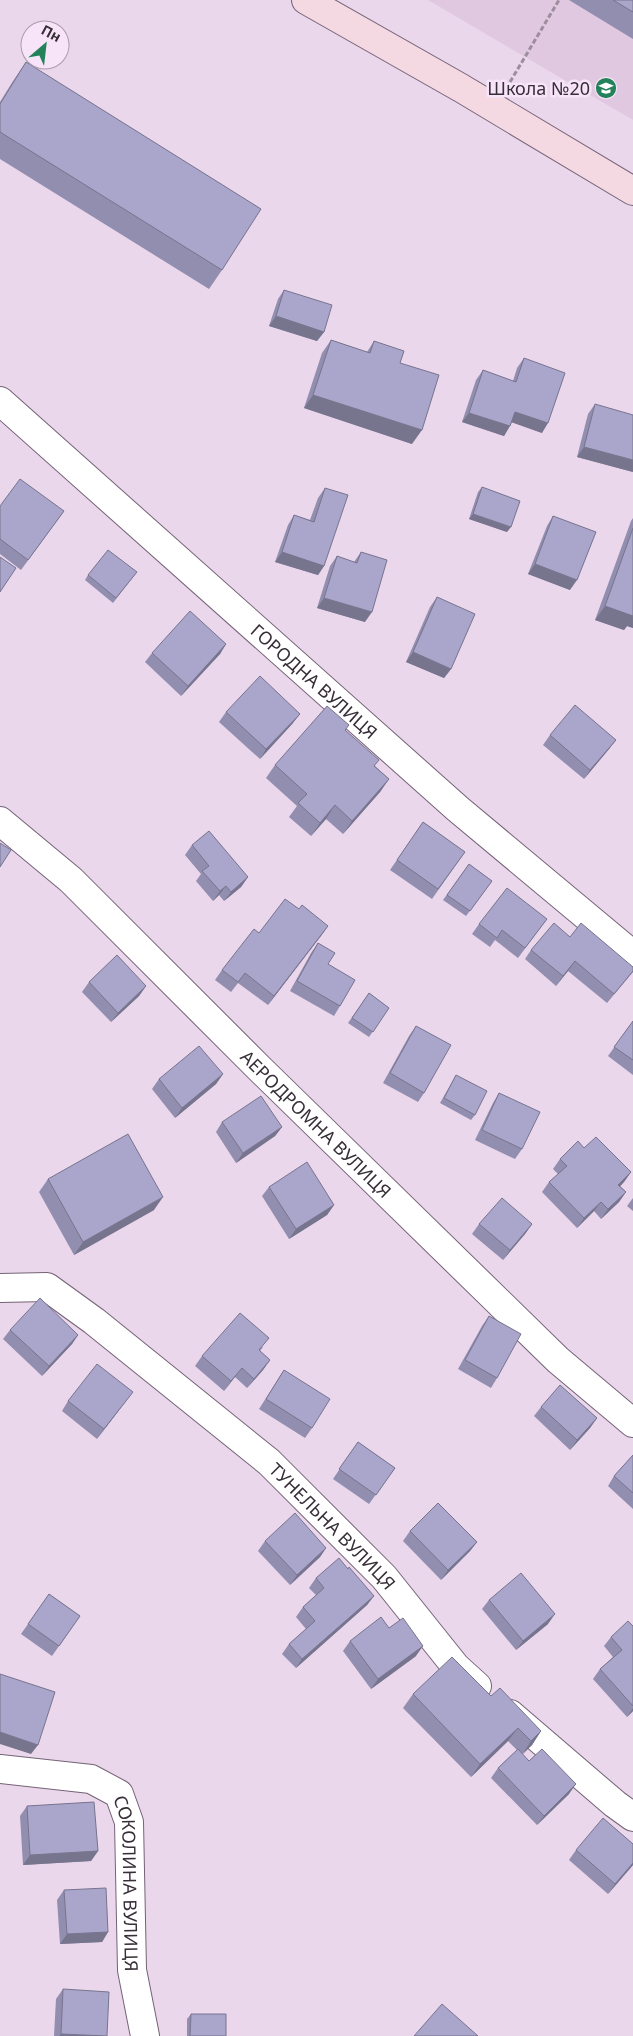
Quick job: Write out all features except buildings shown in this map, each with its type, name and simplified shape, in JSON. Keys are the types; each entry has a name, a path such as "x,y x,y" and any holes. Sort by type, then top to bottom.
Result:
{"main road":[{"path":"306,0 494,108 633,191"}],"street":[{"name":"ГОРОДНА ВУЛИЦЯ","path":"0,401 458,809 633,955"},
{"name":"АЕРОДРОМНА ВУЛИЦЯ","path":"0,822 71,880 260,1070 558,1360 633,1423"},
{"name":"ТУНЕЛЬНА ВУЛИЦЯ","path":"0,1288 46,1287 94,1321 269,1462 384,1577 456,1668 615,1804 633,1817"},
{"name":"СОКОЛИНА ВУЛИЦЯ","path":"0,1769 92,1779 119,1794 129,1822 132,1970 145,2036"}],"path":[{"path":"494,108 559,0"}],"shaded area":[{"name":"Школа №20","path":"428,0 633,0 633,120 525,57"}],"place":[{"name":"Школа №20","path":"606,88"}]}
